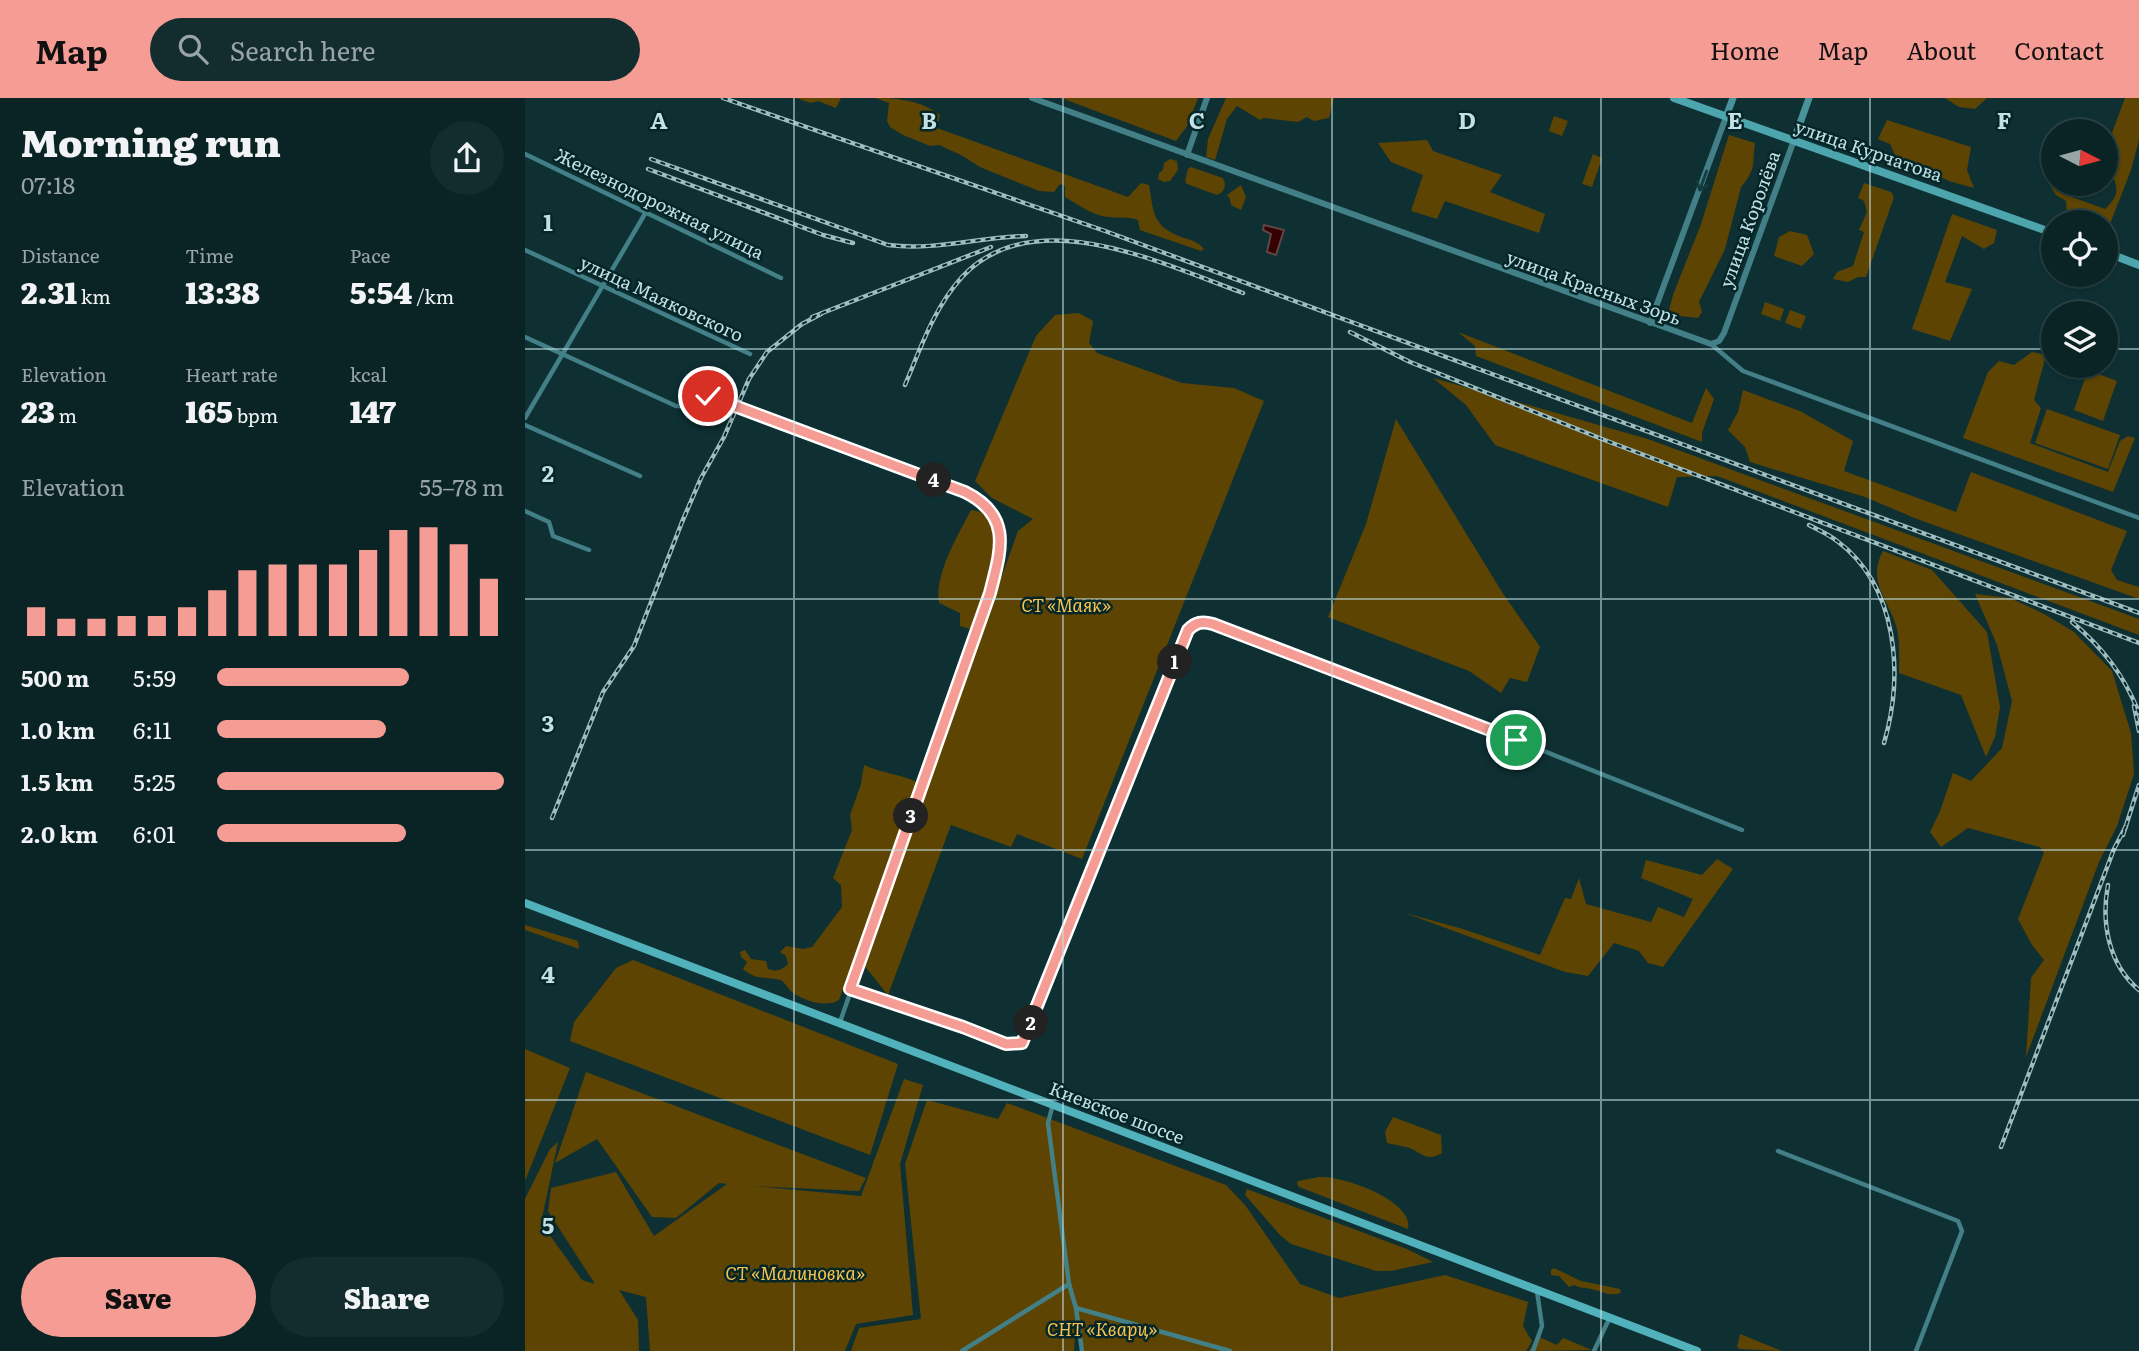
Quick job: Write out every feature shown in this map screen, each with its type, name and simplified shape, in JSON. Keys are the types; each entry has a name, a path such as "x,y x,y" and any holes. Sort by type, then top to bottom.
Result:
{"highway":[{"name":"Киевское шоссе","path":"525,903 1697,1351"}],"main road":[{"name":"улица Курчатова","path":"1674,98 2041,229"},
{"path":"1726,117 1733,98"},
{"name":"улица Королёва","path":"1794,140 1809,98"},
{"path":"2118,257 2139,265"}],"street":[{"name":"улица Красных Зорь","path":"1032,98 1711,344 1728,356 1743,372 2139,517"},
{"path":"1187,155 1207,98"},
{"path":"1650,323 1726,117"},
{"name":"улица Королёва","path":"1711,344 1719,341 1724,333 1794,140"},
{"name":"Железнодорожная улица","path":"525,154 782,278"},
{"path":"525,418 646,212"},
{"name":"улица Маяковского","path":"525,250 750,354"},
{"path":"525,337 676,406 687,406 702,396 724,400 962,490 988,507 994,516 1001,537 990,593 840,1023"},
{"path":"525,425 640,477"},
{"path":"525,511 549,522 554,536 589,550"},
{"path":"850,989 1006,1044 1022,1043 1188,630 1204,621 1742,830"},
{"path":"1053,1104 1048,1123 1069,1284 1076,1308 1082,1351"},
{"path":"1778,1151 1958,1221 1962,1231 1916,1351"},
{"path":"962,1351 1069,1284"},
{"path":"1533,1351 1542,1326 1537,1290"},
{"path":"1076,1308 1230,1351"},
{"path":"1594,1351 1610,1317"}],"green space":[{"path":"796,98 841,98 836,108 818,101 811,103"},
{"path":"876,98 902,100 926,106 940,115 937,128 1128,197 1141,183 1149,185 1154,212 1161,224 1174,234 1197,243 1204,249 1201,251 1140,230 1138,220 1092,213 1065,197 1065,186 1060,184 1054,192 1039,191 980,167 939,145 930,146 903,135 890,127 887,121 889,103"},
{"path":"1061,98 1198,98 1187,126 1176,141"},
{"path":"1226,98 1334,98 1329,118 1314,121 1307,117 1298,122 1264,118 1260,120 1237,106 1227,119 1215,160 1206,157 1208,139"},
{"path":"1945,98 1987,98 1975,109 1959,107"},
{"path":"2125,98 2139,98 2139,140 2115,210 2067,210 2066,201 2058,196 2072,196 2105,209 2118,196 2117,119"},
{"path":"1554,116 1568,121 1562,136 1549,131"},
{"path":"1887,120 1971,147 1967,170 1974,188 1949,181 1895,155 1890,144 1878,139"},
{"path":"1729,135 1755,143 1752,170 1741,187 1725,249 1699,302 1702,312 1698,318 1680,316 1669,310 1673,295 1701,224"},
{"path":"1427,140 1433,151 1502,175 1490,192 1545,214 1539,233 1445,201 1437,219 1411,211 1423,175 1391,162 1378,143"},
{"path":"1593,154 1602,158 1592,187 1582,184"},
{"path":"1170,159 1177,161 1178,170 1170,181 1164,182 1158,179 1159,173 1163,170 1164,163"},
{"path":"1191,167 1223,178 1223,190 1217,195 1187,184 1185,181"},
{"path":"1864,183 1891,192 1894,197 1866,277 1858,277 1848,282 1833,279 1837,272 1853,266 1864,232 1859,230 1867,212 1864,201 1858,198"},
{"path":"1241,185 1246,197 1241,210 1231,205 1227,195"},
{"path":"1952,214 1997,230 1994,243 1984,249 1962,236 1945,282 1972,289 1950,341 1912,329"},
{"path":"1790,231 1807,235 1814,254 1802,266 1774,256 1779,237"},
{"path":"1765,302 1784,309 1780,321 1761,314"},
{"path":"1790,310 1806,316 1801,329 1785,323"},
{"name":"СТ «Маяк»","path":"1079,313 1093,321 1089,343 1097,353 1182,383 1234,388 1264,401 1082,859 1017,834 1011,847 951,825 888,995 863,964 1018,531 1033,519 992,498 975,481 1036,336 1055,315"},
{"path":"1458,332 1692,423 1706,388 1714,399 1702,433 1702,442 1476,356 1475,346"},
{"path":"2032,352 2041,354 2041,374 2034,400 2041,408 2030,443 2108,472 2120,441 2128,436 2135,438 2113,492 1963,438 1988,372 1999,361 2014,365"},
{"path":"1433,378 1648,439 2139,619 2139,635 1717,476 1677,477 1668,507 1495,445 1466,405"},
{"path":"2085,378 2109,378 2117,381 2103,421 2074,410"},
{"path":"1743,390 1800,411 1853,441 1844,471 1956,512 1971,472 2127,531 2111,570 2117,580 2139,587 2139,599 1917,519 1865,497 1750,462 1745,447 1728,430 1738,412"},
{"path":"2047,409 2120,435 2108,469 2035,443"},
{"path":"1396,419 1502,592 1540,647 1527,682 1510,678 1501,693 1469,671 1328,617 1366,524"},
{"path":"971,510 986,515 994,527 996,543 990,581 973,630 960,626 960,613 939,603 938,592 948,555"},
{"path":"1883,551 1932,570 1987,632 2000,707 1995,737 1986,757 1961,695 1899,673 1897,629 1878,582 1878,562"},
{"path":"1975,594 2010,598 2074,632 2112,671 2131,733 2134,774 2117,826 2099,862 2026,1057 2031,978 2044,960 2032,945 2018,919 2044,853 2040,847 1968,828 1941,847 1930,832 1953,773 1971,781 2002,748 2012,701 1997,645"},
{"path":"864,765 917,782 839,1000 816,1002 793,993 781,980 748,973 743,969 747,962 740,952 745,950 751,959 766,961 768,969 781,969 788,964 786,956 780,952 786,946 803,949 812,947 842,907 841,885 833,878 852,830 850,815 861,784"},
{"path":"1717,859 1733,869 1663,967 1648,963 1639,951 1614,943 1588,976 1565,972 1405,913 1540,955 1565,898 1571,899 1579,878 1586,904 1651,922 1658,907 1684,917 1693,899 1641,878 1646,860 1702,875"},
{"path":"525,925 578,941 579,949 525,930"},
{"path":"633,960 898,1064 870,1155 570,1041 574,1022 616,968"},
{"path":"525,1049 570,1068 525,1181"},
{"name":"СТ «Малиновка»","path":"586,1072 866,1178 859,1191 754,1186 861,1196 904,1079 923,1085 900,1164 913,1315 856,1324 845,1351 650,1351 646,1297 619,1290 638,1320 639,1351 525,1351 525,1199 550,1149 558,1142 541,1223 582,1280 595,1284 548,1211 551,1188 616,1172 654,1236 727,1184 719,1183 676,1218 652,1217 597,1139 555,1163"},
{"name":"СНТ «Кварц»","path":"927,1100 998,1119 1007,1103 1226,1185 1245,1205 1300,1284 1339,1298 1445,1275 1528,1302 1523,1326 1532,1341 1526,1351 1082,1351 1076,1320 1074,1351 851,1351 859,1328 921,1319 905,1164"},
{"path":"1393,1117 1441,1135 1442,1153 1429,1157 1410,1148 1387,1143 1385,1132"},
{"path":"1319,1177 1343,1180 1388,1199 1400,1208 1407,1218 1408,1229 1297,1184 1298,1181"},
{"path":"1247,1189 1407,1249 1433,1262 1391,1271 1376,1271 1291,1244 1245,1195"},
{"path":"1554,1268 1581,1281 1620,1289 1621,1293 1609,1294 1574,1285 1569,1287 1559,1276 1551,1275"},
{"path":"1740,1334 1782,1351 1740,1349 1737,1347"},
{"path":"1537,1336 1557,1345 1563,1338 1592,1350 1529,1351"}],"shaded area":[{"path":"1264,225 1284,230 1276,255 1267,252 1271,234 1263,230"}],"railway":[{"path":"723,98 1105,231 2139,613"},
{"path":"651,159 888,245 940,245 1026,236"},
{"path":"648,169 823,235 853,243"},
{"path":"905,385 936,315 962,277 991,254 1025,243 1061,241 1099,245 1175,267 1243,293"},
{"path":"812,317 991,247"},
{"path":"552,818 603,692 634,646 682,522 749,379 767,352 802,324 821,314"},
{"path":"1350,332 1410,362 1607,441 2139,643"},
{"path":"1809,525 1834,539 1857,560 1873,582 1884,607 1891,633 1894,661 1894,689 1884,743"},
{"path":"2072,622 2111,663 2127,686 2139,713"},
{"path":"2134,706 2139,731"},
{"path":"2123,835 2139,785"},
{"path":"2001,1147 2114,849 2126,826"},
{"path":"2108,885 2106,913 2109,942 2120,968 2139,990"}],"route":[{"path":"708,396 974,496 988,507 994,516 1001,537 990,593 850,989 1006,1044 1022,1043 1188,630 1204,621 1516,740"}]}
